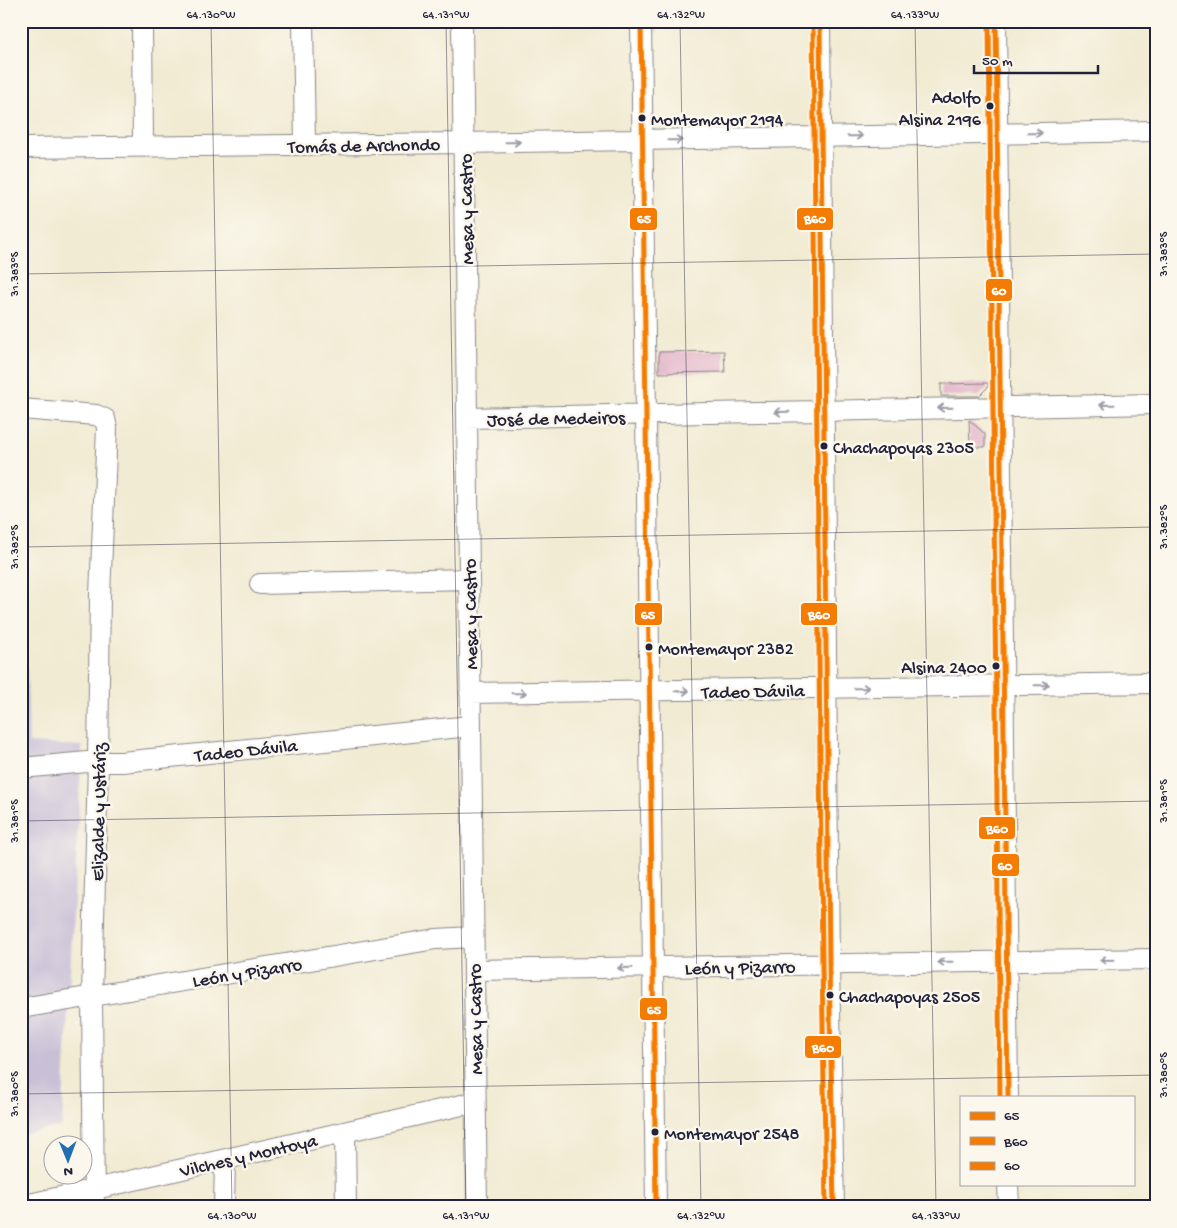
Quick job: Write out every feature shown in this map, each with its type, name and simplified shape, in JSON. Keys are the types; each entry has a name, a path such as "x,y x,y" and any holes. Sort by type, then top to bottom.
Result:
{"street":[{"path":"142,21 143,146"},
{"path":"303,21 305,145"},
{"name":"Mesa y Castro","path":"462,21 476,1207"},
{"path":"641,21 656,1207"},
{"path":"820,21 829,964 834,1207"},
{"path":"996,21 1008,1096"},
{"name":"Tomás de Archondo","path":"21,148 464,143 1156,131"},
{"name":"José de Medeiros","path":"467,418 1156,404"},
{"name":"Elizalde y Ustáriz","path":"21,409 96,415 105,418 107,428 100,595 92,996 94,1198"},
{"path":"260,584 469,579"},
{"name":"Tadeo Dávila","path":"470,693 1156,683"},
{"name":"Tadeo Dávila","path":"21,768 122,762 470,726"},
{"name":"León y Pizarro","path":"21,1008 436,939 473,937"},
{"name":"León y Pizarro","path":"474,970 1156,959"},
{"name":"Vilches y Montoya","path":"21,1206 94,1198 225,1160 475,1102"},
{"path":"345,1132 346,1207"},
{"path":"224,1207 225,1160"},
{"path":"1008,1186 1009,1207"}],"shaded area":[{"path":"21,556 24,556 29,743 82,746 62,1126 21,1135"}],"building":[{"path":"724,351 725,372 659,373 659,352"},
{"path":"988,383 988,387 979,396 941,396 941,384"},
{"path":"969,420 985,434 985,447 970,447"}],"transit line":[{"name":"65","path":"641,21 656,1207"},
{"name":"B60","path":"813,21 826,1207"},
{"name":"65","path":"820,21 829,964 834,1207"},
{"name":"B60","path":"989,21 1000,1096"},
{"name":"60","path":"996,21 1008,1096"}],"place":[{"name":"Adolfo Alsina 2196","path":"990,106"},
{"name":"Montemayor 2194","path":"642,118"},
{"name":"Chachapoyas 2305","path":"824,446"},
{"name":"Montemayor 2382","path":"649,647"},
{"name":"Alsina 2400","path":"996,666"},
{"name":"Chachapoyas 2505","path":"830,995"},
{"name":"Montemayor 2548","path":"655,1132"}]}
